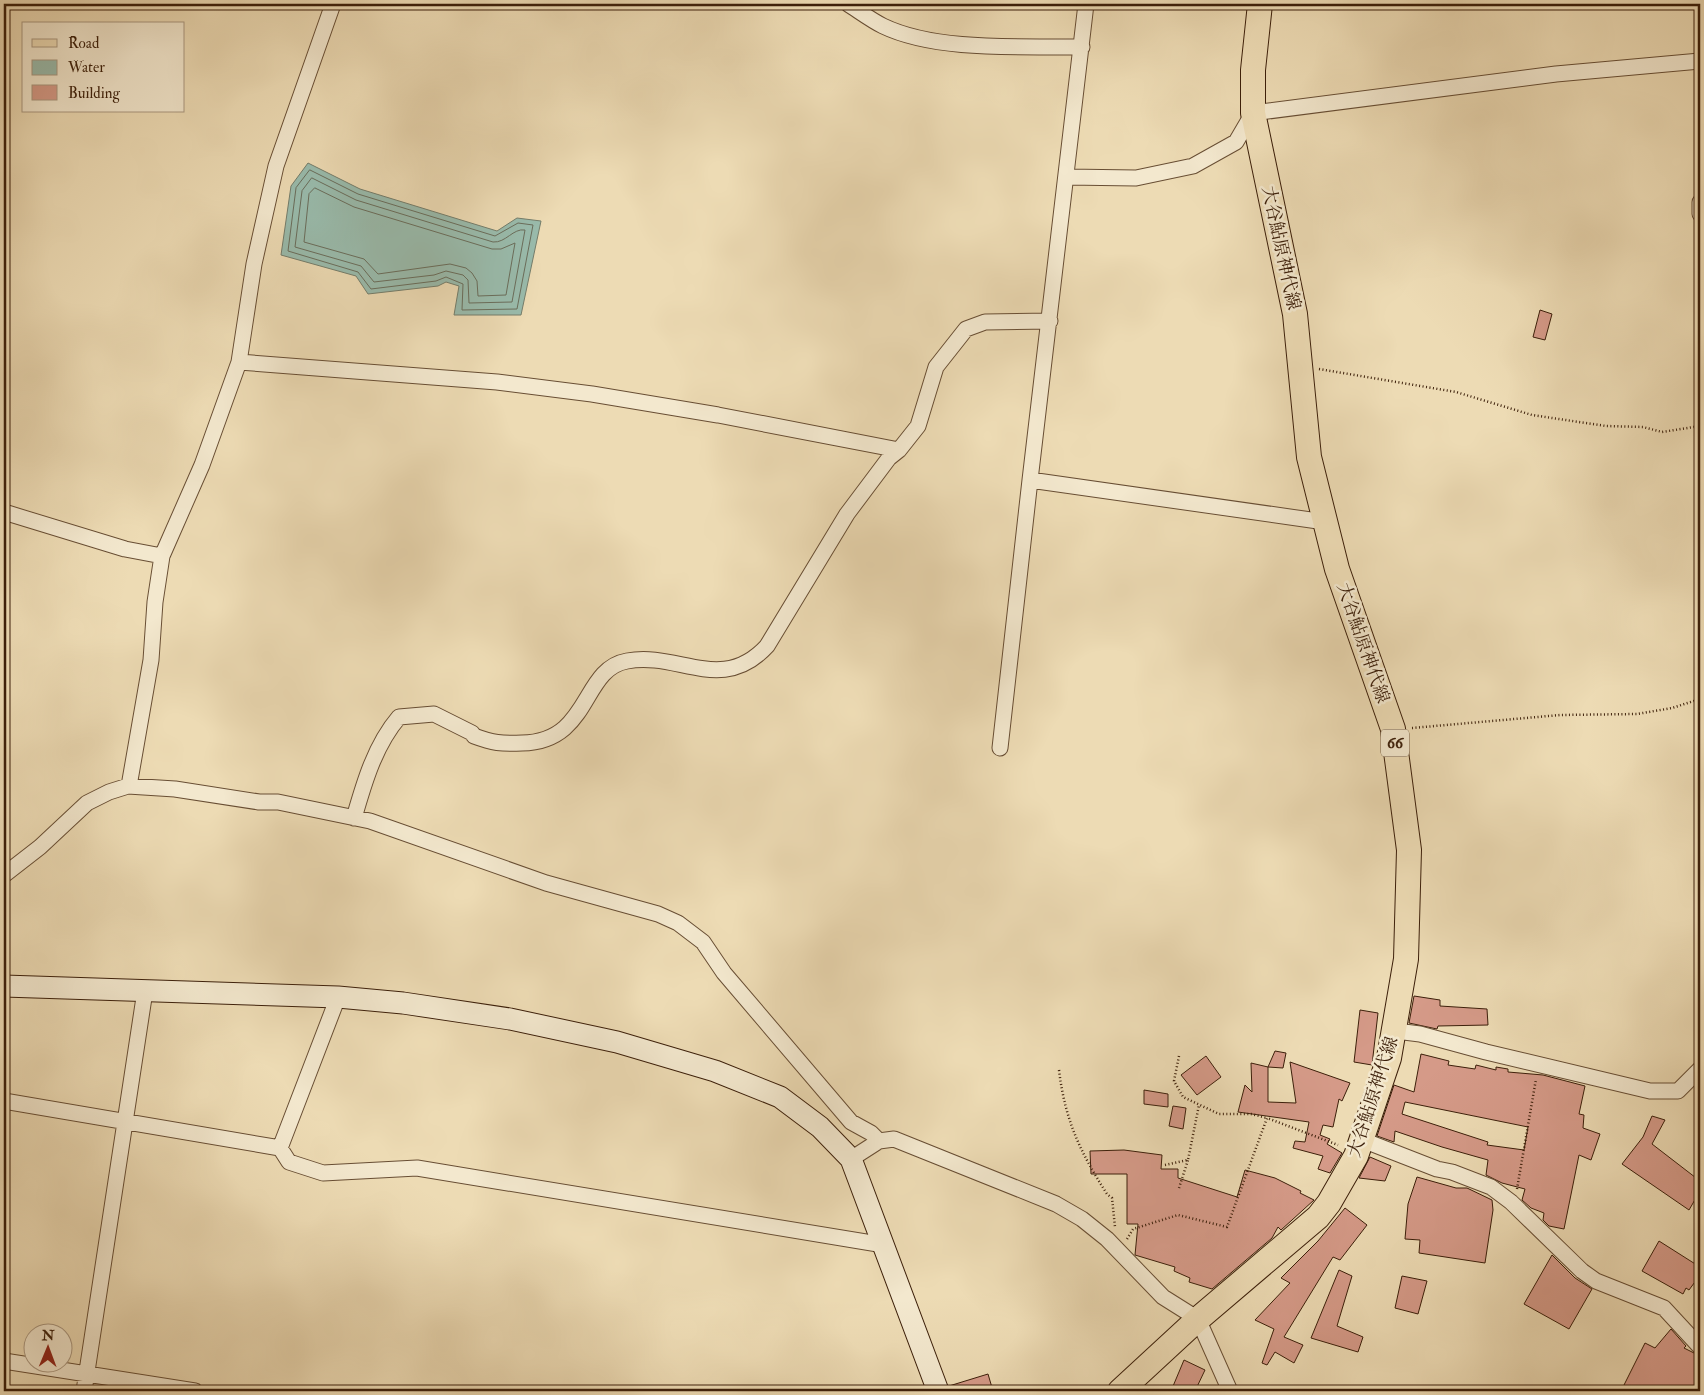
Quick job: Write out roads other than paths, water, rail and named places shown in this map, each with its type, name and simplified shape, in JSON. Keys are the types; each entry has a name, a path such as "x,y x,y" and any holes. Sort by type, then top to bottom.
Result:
{"main road":[{"name":"大谷鮎原神代線","path":"1120,1391 1198,1319 1318,1217 1329,1203 1356,1156 1360,1139 1389,1058 1396,1031 1406,958 1409,850 1393,729 1337,569 1309,457 1295,314 1253,113 1253,70 1260,4"}],"street":[{"path":"129,786 151,660 155,602 162,556 202,465 239,362 254,264 276,166 333,4"},
{"path":"848,4 883,26 912,37 974,45 1082,47"},
{"path":"1000,748 1086,4"},
{"path":"1067,177 1136,178 1192,166 1236,142 1253,113 1556,74 1700,61"},
{"path":"1700,202 1700,214"},
{"path":"354,818 369,772 386,733 399,717 434,714 472,733 474,736 495,744 537,743 554,737 572,722 599,680 611,668 627,661 664,661 693,669 735,668 755,658 772,638 847,514 888,458 899,450 918,426 936,367 966,330 985,322 1050,321"},
{"path":"239,362 497,382 592,394 718,415 899,450"},
{"path":"1030,480 1325,522"},
{"path":"4,512 124,549 162,556"},
{"path":"4,875 40,847 87,803 109,792 129,786 175,789 207,795 278,802 370,821 546,883 658,914 678,923 703,942 724,973 851,1122 870,1133 879,1141"},
{"path":"4,986 338,997 403,1003 510,1019 618,1042 716,1071 780,1097 820,1127 851,1159 938,1391"},
{"path":"84,1391 145,991"},
{"path":"280,1148 338,997"},
{"path":"1396,1031 1420,1034 1650,1091 1678,1092 1700,1070"},
{"path":"4,1101 280,1148 289,1162 323,1173 417,1168 884,1245"},
{"path":"851,1159 879,1141 894,1139 1056,1204 1082,1219 1118,1251 1163,1297 1198,1319 1230,1391"},
{"path":"1360,1139 1436,1169 1452,1172 1491,1187 1514,1204 1582,1271 1596,1281 1664,1308 1700,1347"},
{"path":"4,1360 195,1391"}],"water":[{"path":"308,163 360,189 497,231 517,218 541,221 521,315 454,315 459,286 446,282 438,286 368,294 356,276 281,255 291,186"}]}
